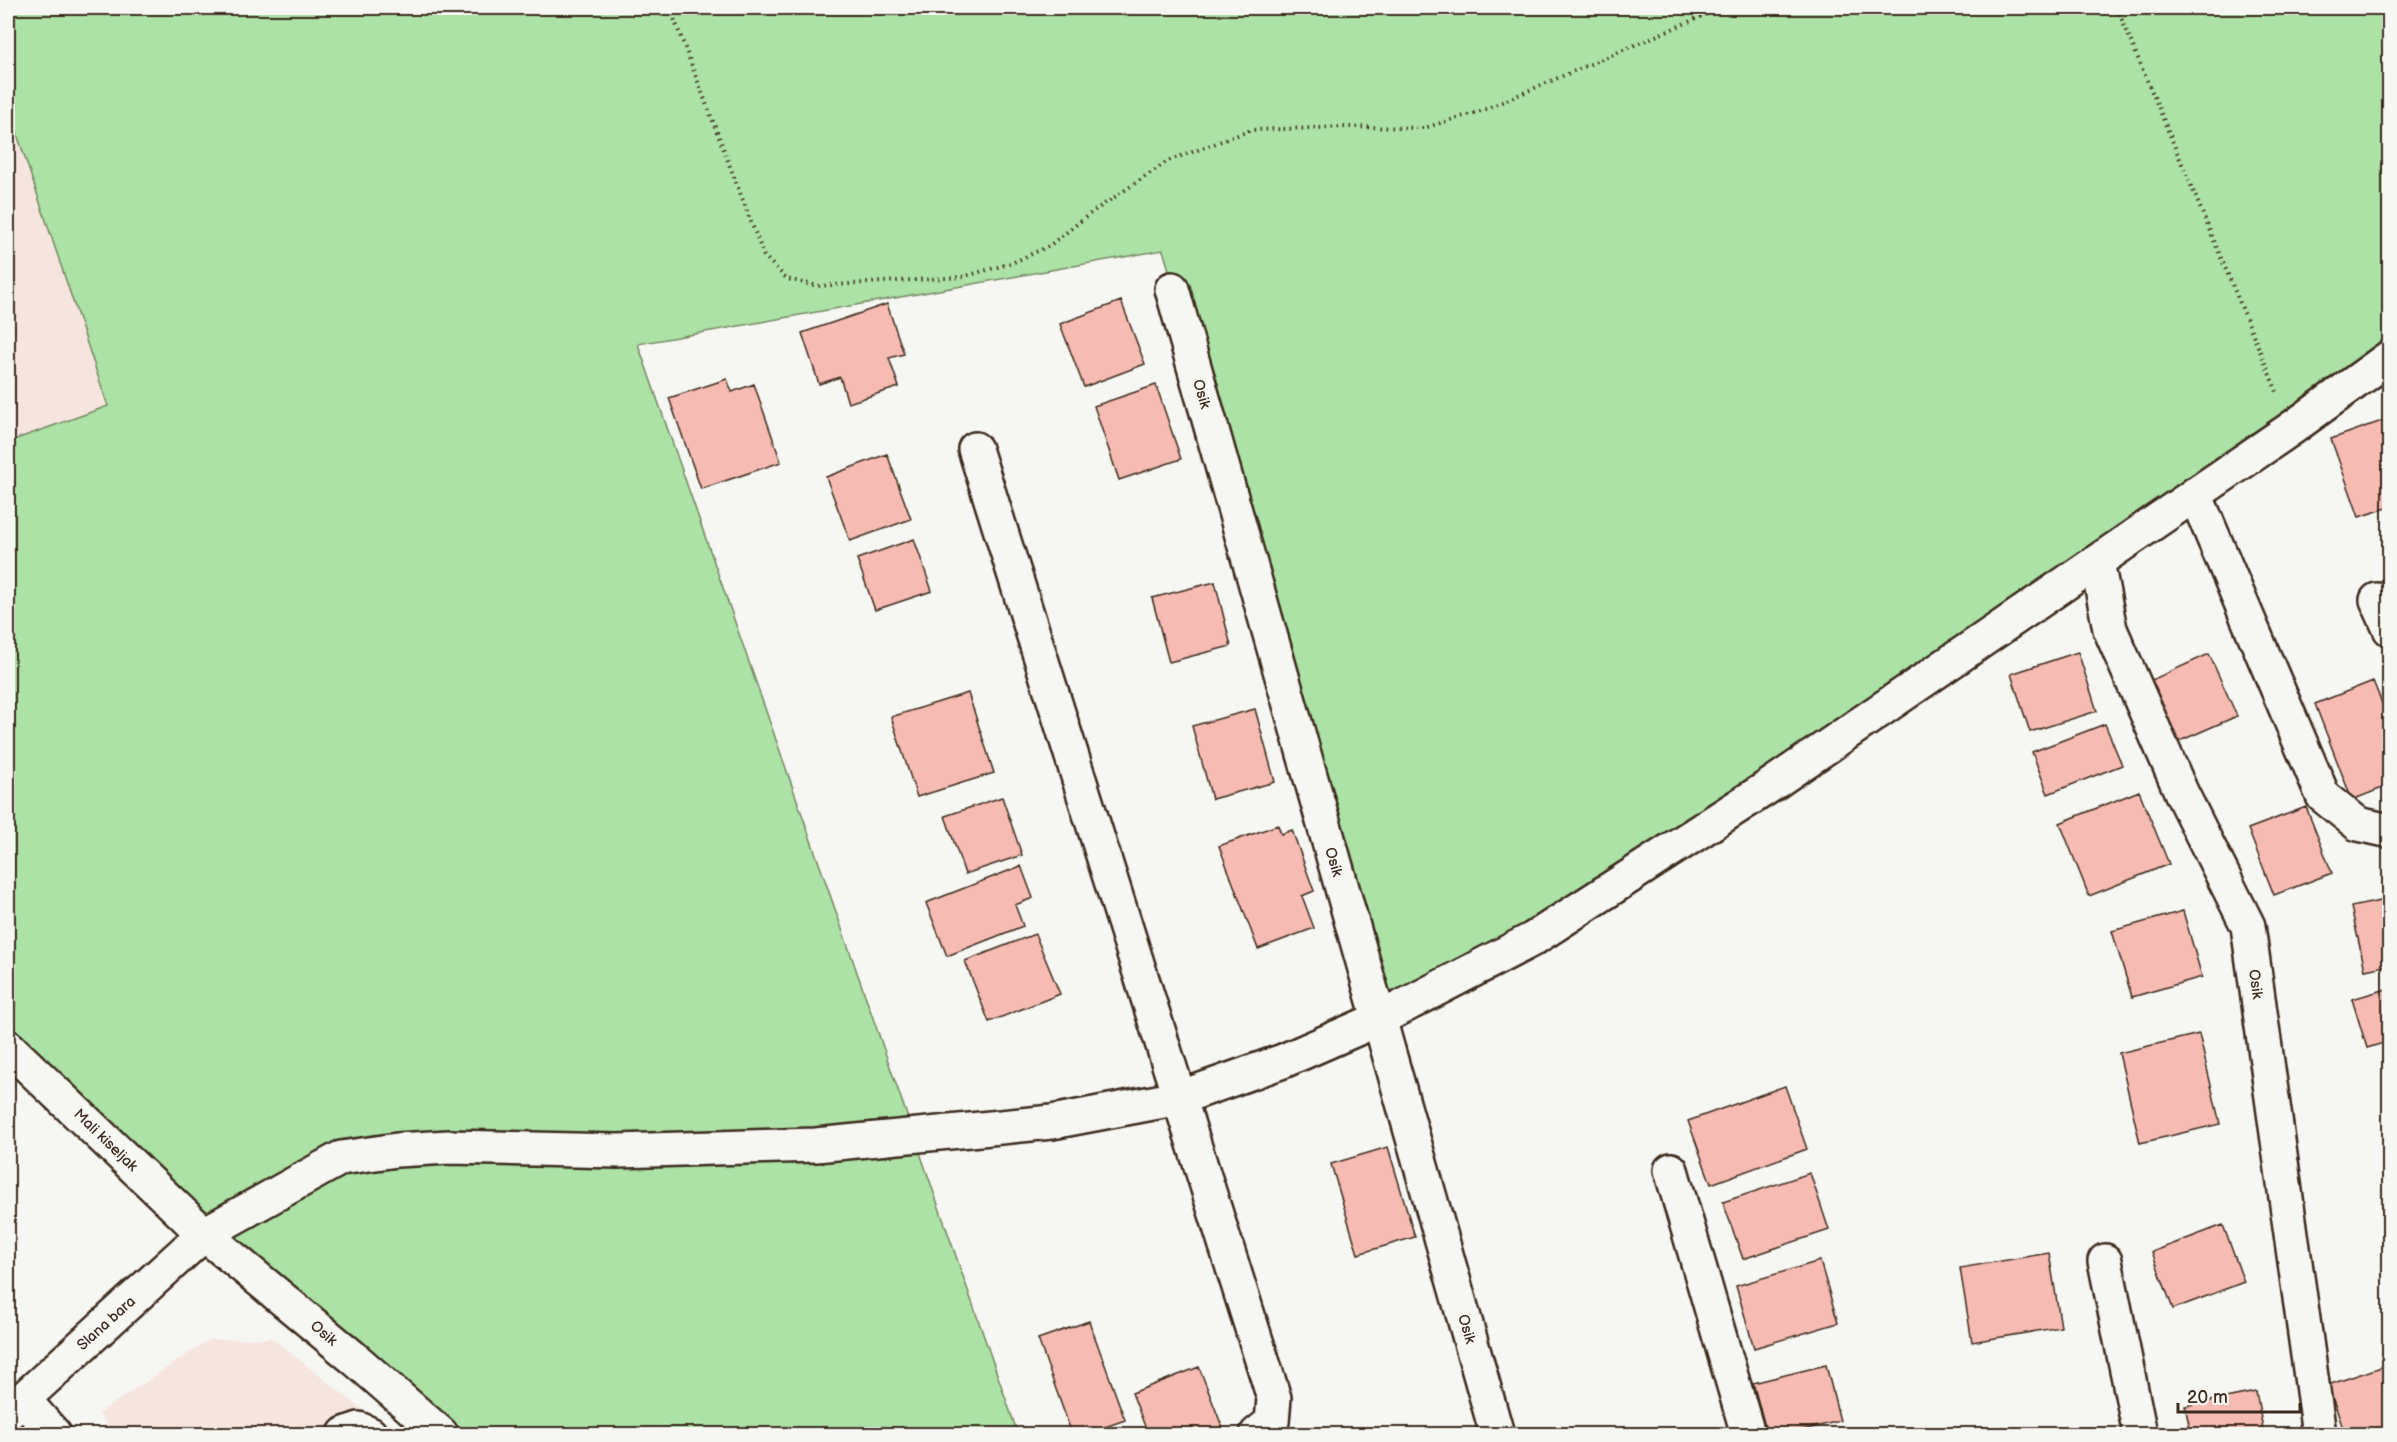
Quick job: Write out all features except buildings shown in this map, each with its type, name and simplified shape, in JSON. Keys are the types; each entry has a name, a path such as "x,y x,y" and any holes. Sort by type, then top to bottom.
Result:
{"main road":[{"name":"Osik","path":"1172,289 1497,1434"},
{"name":"Slana bara","path":"15,1406 204,1234 341,1158 449,1147 617,1151 816,1145 1052,1122 1179,1098 1284,1061 1379,1019 1533,939 1768,787 2292,428 2390,357"},
{"path":"975,448 1274,1398 1272,1422 1257,1434"},
{"path":"2195,494 2323,796 2358,824 2390,831"},
{"name":"Osik","path":"2097,562 2110,629 2182,794 2248,926 2319,1434"},
{"name":"Mali kiseljak","path":"8,1047 204,1234"},
{"path":"1671,1170 1748,1434"},
{"name":"Osik","path":"204,1234 355,1359 441,1434"},
{"path":"2105,1261 2140,1434"},
{"path":"15,1406 54,1434"},
{"path":"345,1434 359,1429 370,1434"}],"path":[{"path":"670,8 764,256 787,279 818,286 962,277 1012,263 1049,246 1091,213 1168,161 1251,130 1348,127 1424,128 1481,111 1721,8"},
{"path":"2117,8 2292,428"}],"shaded area":[{"path":"8,107 108,406 8,442"},
{"path":"272,1338 393,1434 112,1434 99,1413 209,1340"}],"green space":[{"path":"8,8 2389,8 2389,351 1564,935 1393,1013 1163,250 638,344 1018,1434 441,1434 204,1234 8,1028 8,442 108,406 8,107"}]}
